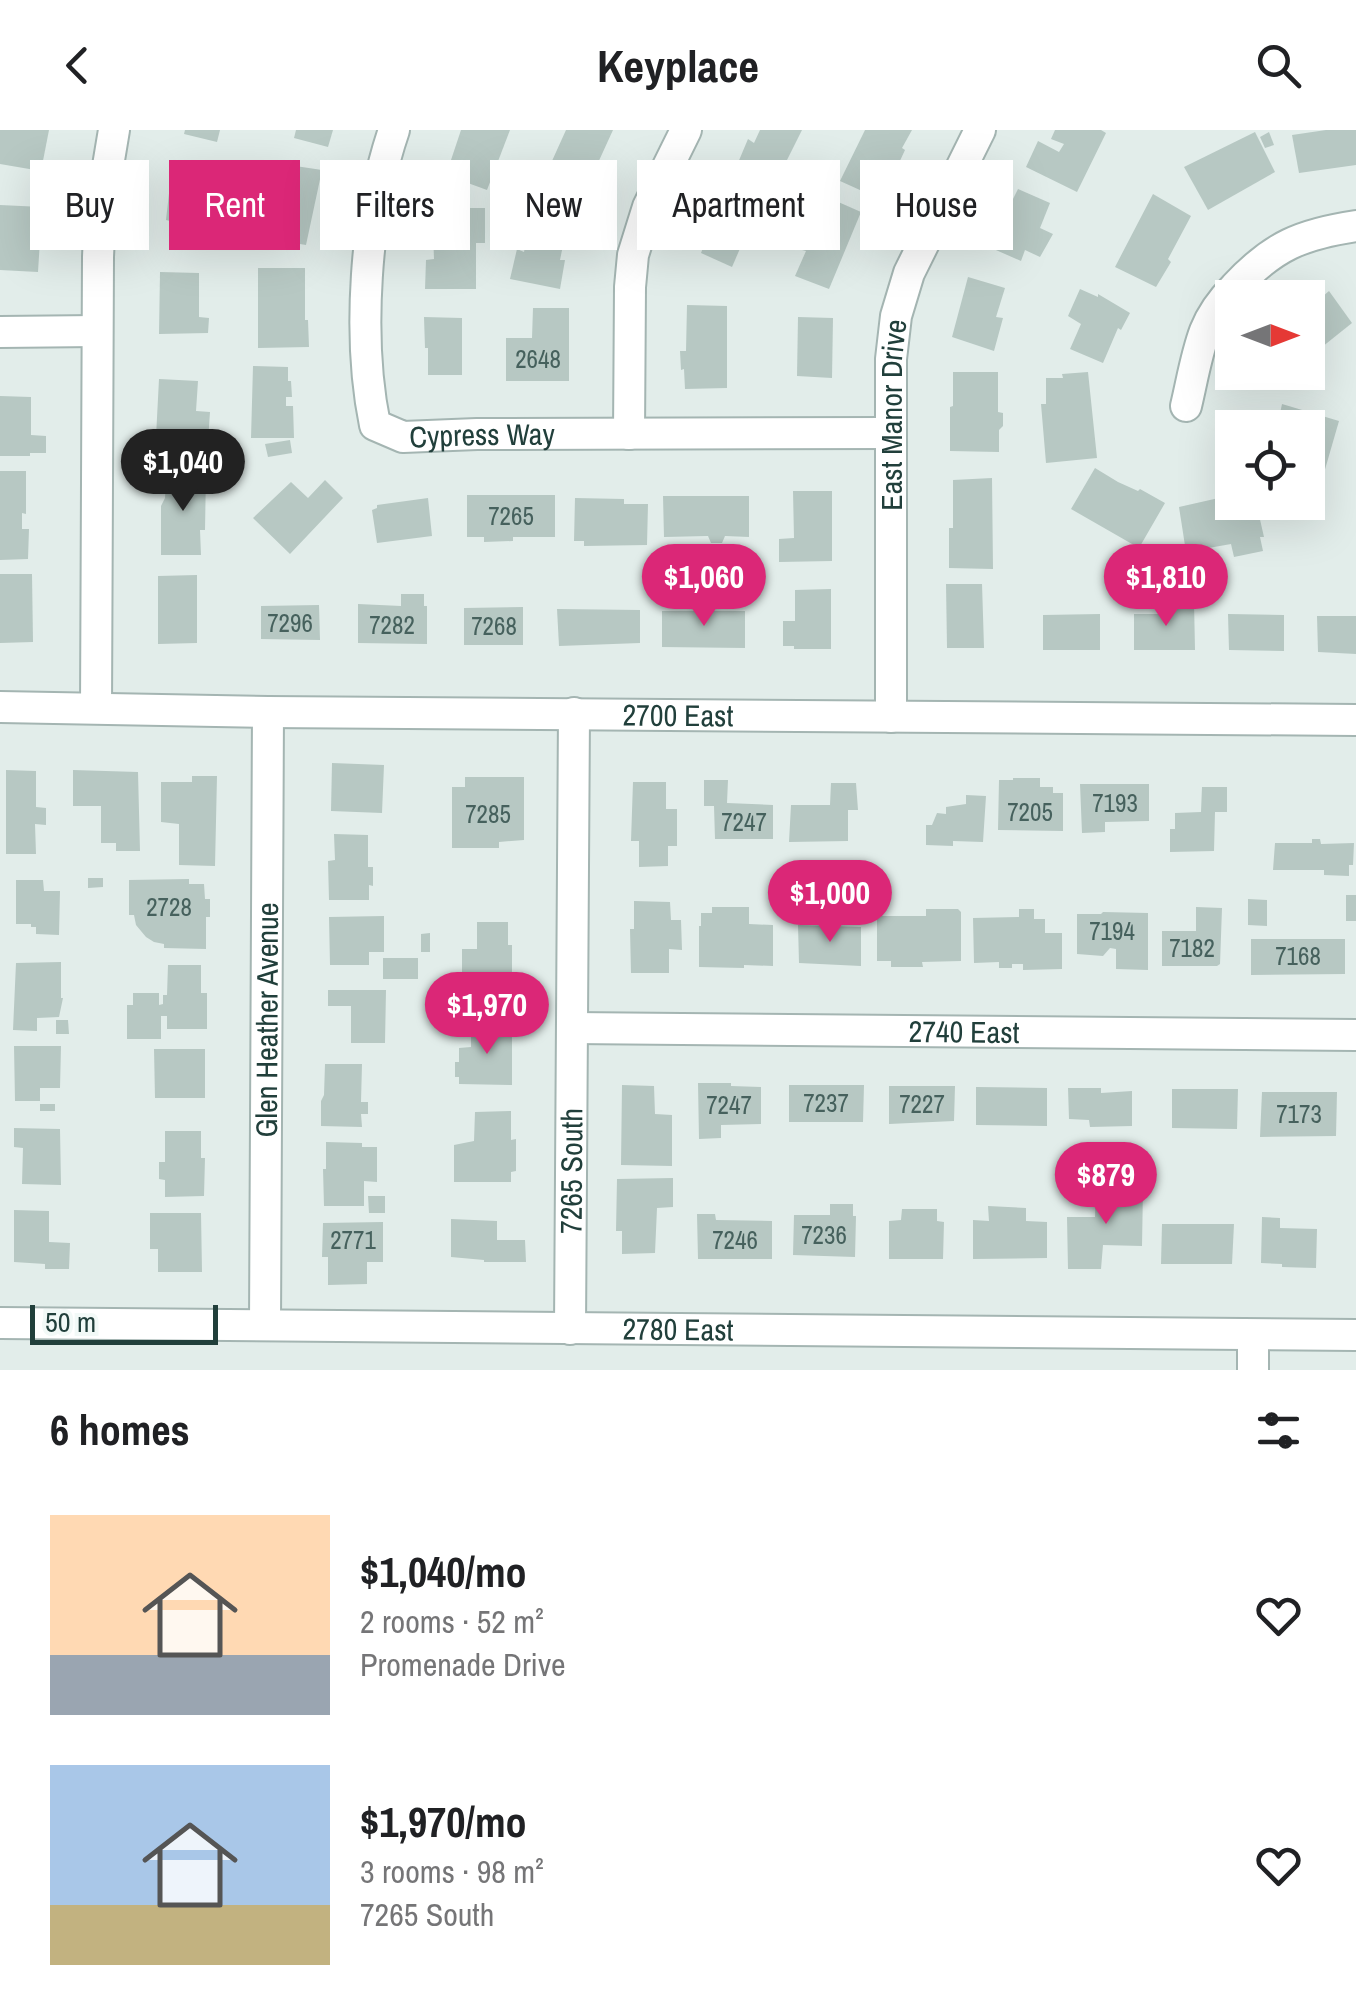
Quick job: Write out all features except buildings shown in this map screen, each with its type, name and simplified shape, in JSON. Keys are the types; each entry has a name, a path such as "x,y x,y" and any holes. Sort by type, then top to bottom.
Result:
{"street":[{"path":"96,708 100,214 114,130"},
{"name":"Cypress Way","path":"394,130 376,199 368,274 367,388 374,426 403,437 891,433"},
{"path":"629,434 633,256 648,207 686,130"},
{"name":"East Manor Drive","path":"891,717 892,360 900,296 980,130"},
{"path":"1186,406 1198,352 1219,303 1258,262 1290,243 1356,226"},
{"path":"0,332 97,330"},
{"name":"2700 East","path":"0,707 1356,720"},
{"name":"Glen Heather Avenue","path":"265,1326 268,712"},
{"name":"7265 South","path":"570,1328 574,713"},
{"name":"2740 East","path":"572,1028 1356,1035"},
{"name":"2780 East","path":"0,1323 1356,1335"},
{"path":"1253,1334 1253,1370"}]}
